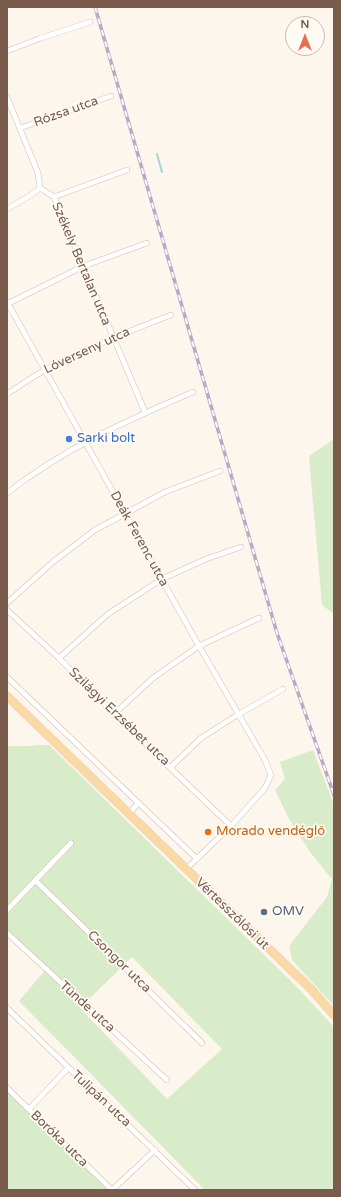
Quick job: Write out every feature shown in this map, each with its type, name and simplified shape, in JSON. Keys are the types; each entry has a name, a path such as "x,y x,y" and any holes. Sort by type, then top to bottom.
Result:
{"main road":[{"name":"Vértesszőlősi út","path":"7,696 302,980 334,1015"}],"street":[{"path":"7,51 90,22"},
{"name":"Rózsa utca","path":"20,128 111,96"},
{"path":"7,97 38,173 40,188 7,209"},
{"path":"54,198 127,170"},
{"name":"Székely Bertalan utca","path":"40,188 54,198 84,266 112,338 145,412"},
{"path":"7,303 84,266 147,243"},
{"name":"Deák Ferenc utca","path":"7,303 199,646 265,760 271,775 265,788 231,826"},
{"name":"Lóverseny utca","path":"7,394 44,370 112,338 172,315"},
{"path":"7,492 84,442 145,412 192,392"},
{"path":"7,602 54,561 95,530 165,492 220,471"},
{"path":"59,658 108,614 162,579 206,559 240,548"},
{"name":"Szilágyi Erzsébet utca","path":"7,610 59,658 114,714 231,826"},
{"path":"114,714 153,678 199,646 259,618"},
{"name":"Vértesszőlősi út","path":"7,677 196,859"},
{"path":"171,767 201,738 283,689"},
{"path":"129,814 138,803"},
{"path":"186,869 231,826"},
{"path":"7,910 72,842"},
{"name":"Csongor utca","path":"35,880 202,1043"},
{"name":"Tünde utca","path":"7,933 167,1080"},
{"name":"Tulipán utca","path":"7,1008 195,1190"},
{"path":"29,1109 68,1068"},
{"name":"Boróka utca","path":"7,1088 112,1190"},
{"path":"112,1190 155,1150"}],"green space":[{"path":"334,439 334,614 322,605 309,456"},
{"path":"49,745 297,987 334,1027 334,1190 205,1190 19,1001 46,969 7,929 7,746","holes":["132,957 222,1049 167,1099 80,1008"]},
{"path":"313,750 334,805 334,1006 292,960 289,946 327,897 332,879 310,852 289,819 275,790 285,779 280,762"},
{"path":"7,1090 113,1190 7,1190"}],"waterway":[{"path":"157,154 162,172"}],"railway":[{"path":"95,7 277,633 334,795"}],"place":[{"name":"Sarki bolt","path":"69,439"},
{"name":"Morado vendéglő","path":"208,832"},
{"name":"OMV","path":"264,912"}]}
